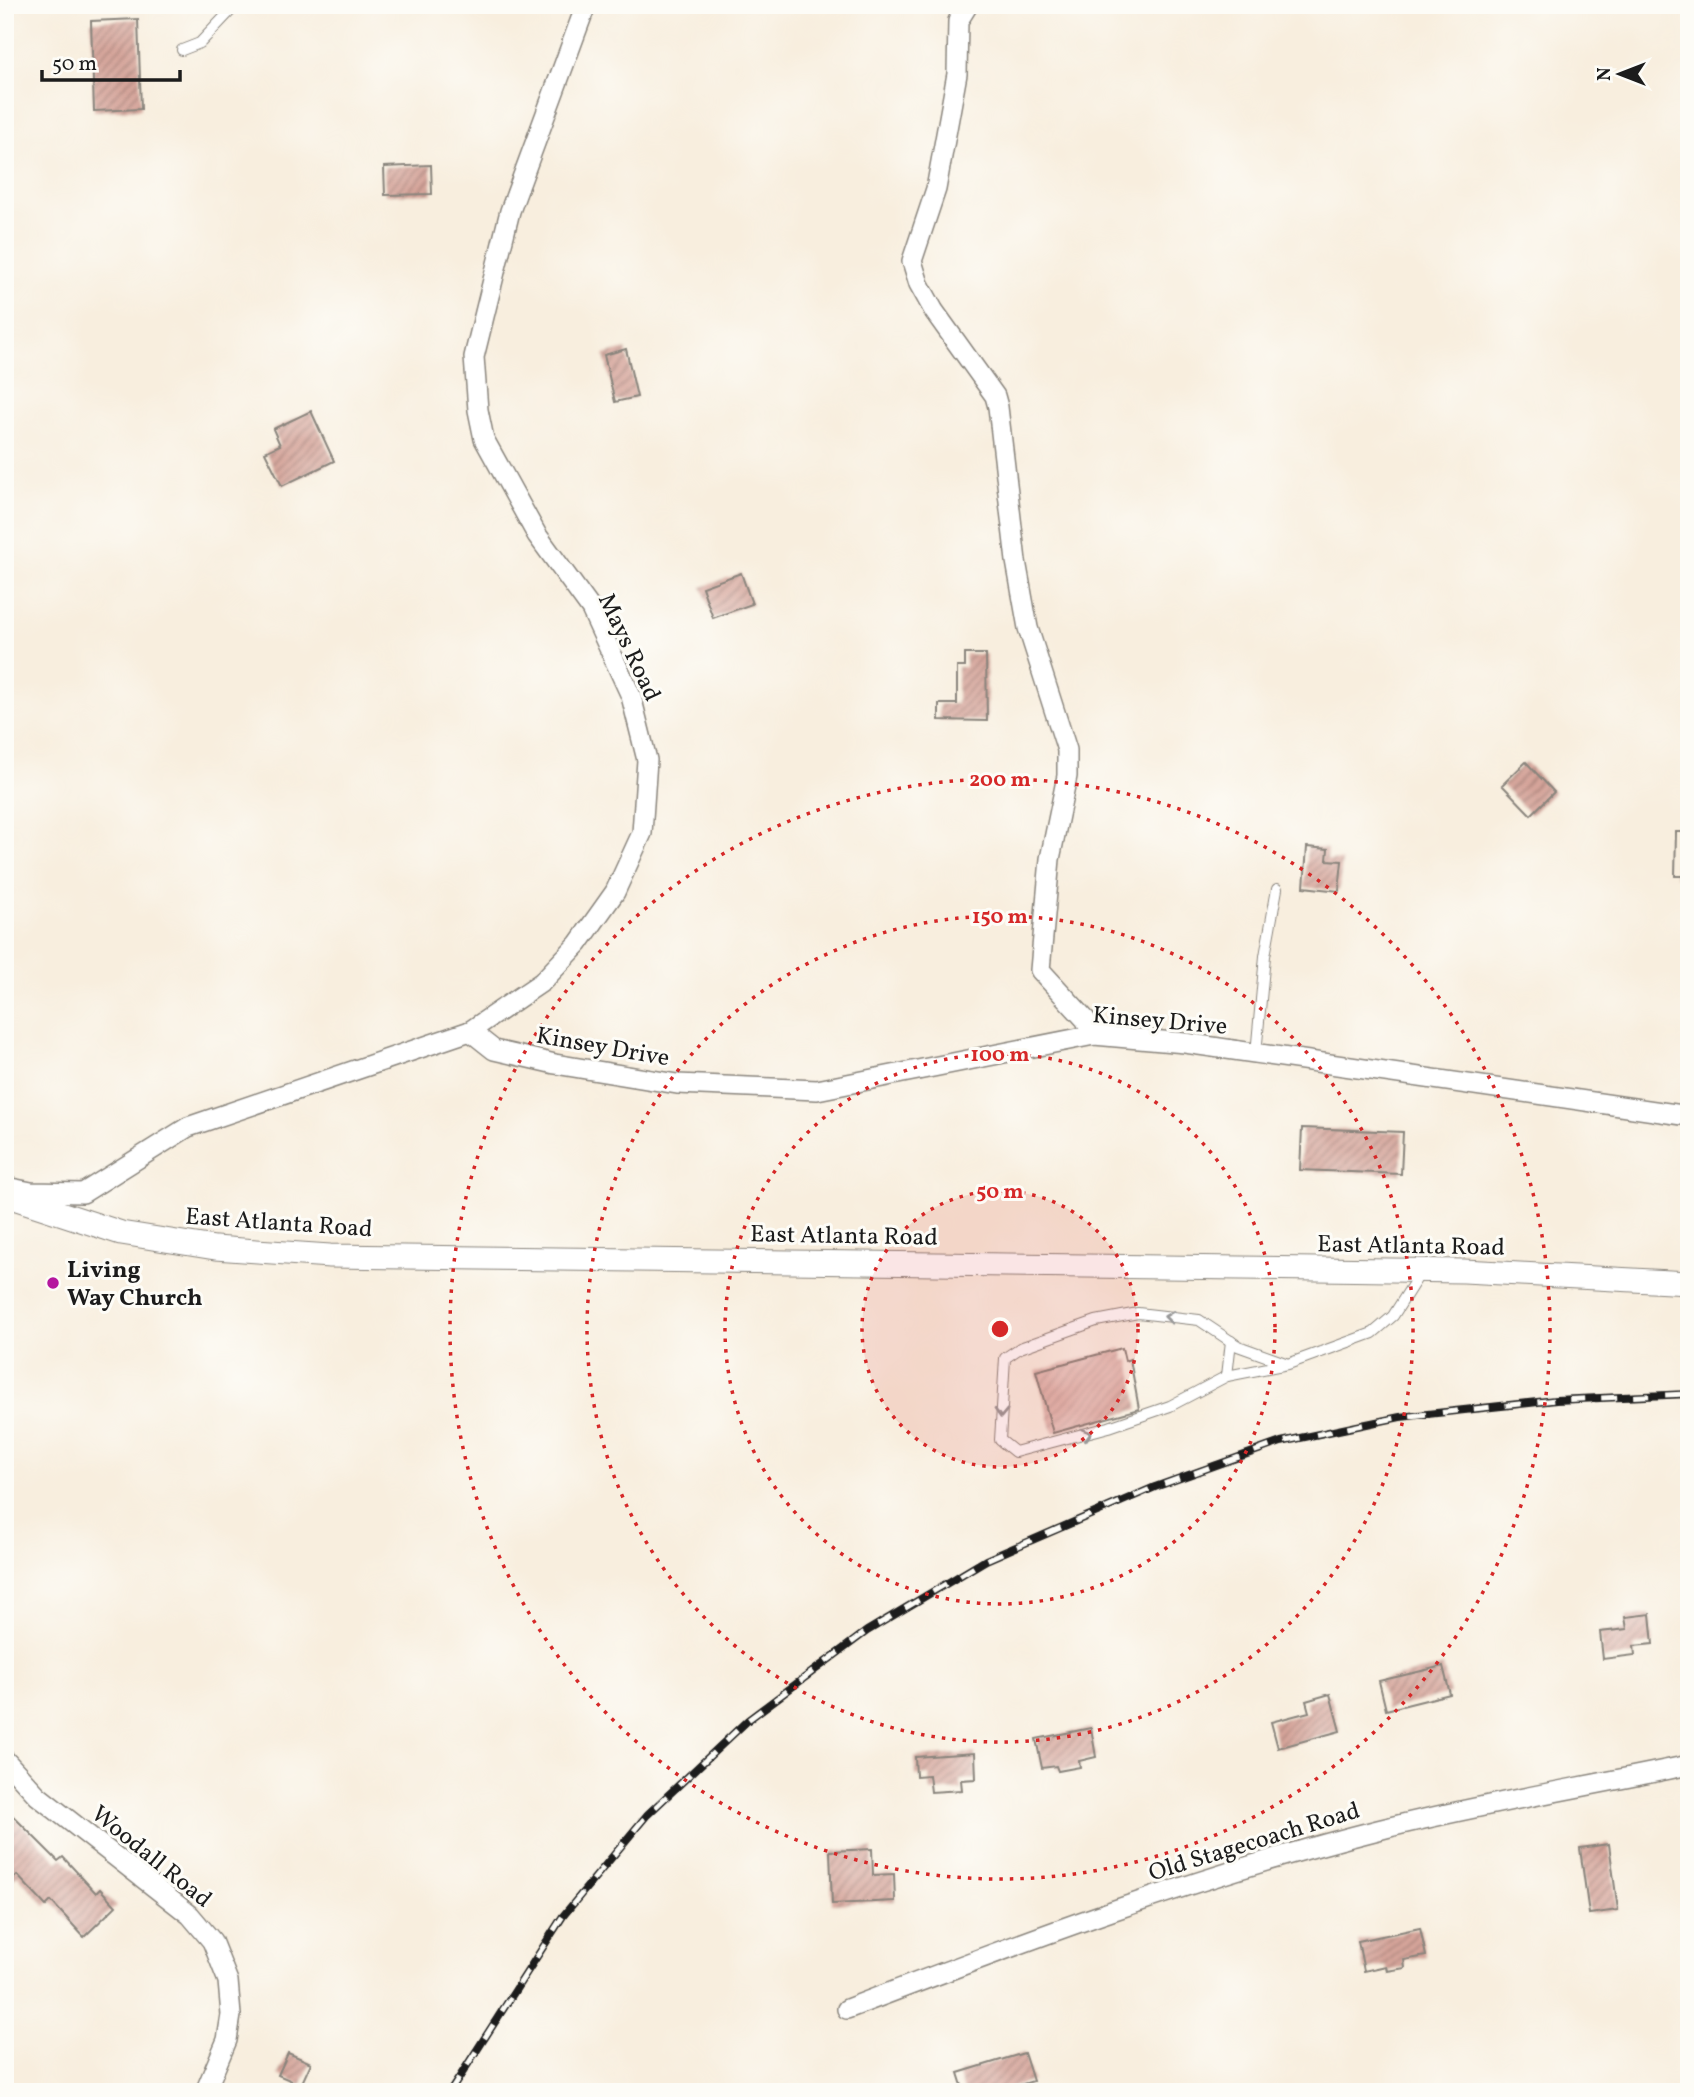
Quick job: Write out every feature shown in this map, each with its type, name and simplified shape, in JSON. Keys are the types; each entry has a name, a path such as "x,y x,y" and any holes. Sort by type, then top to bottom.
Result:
{"street":[{"name":"Mays Road","path":"5,1187 32,1192 83,1193 188,1127 470,1031 542,982 578,944 615,892 642,833 647,760 631,696 591,609 537,535 484,439 478,410 474,357 510,211 586,5"},
{"path":"968,5 958,21 957,74 936,189 912,261 919,284 934,312 995,397 998,407 1016,561 1028,628 1067,750 1067,776 1050,859 1040,970 1085,1019 1094,1035"},
{"name":"Kinsey Drive","path":"470,1031 494,1050 555,1064 677,1084 817,1090 1094,1035 1256,1054 1689,1116"},
{"name":"East Atlanta Road","path":"5,1195 121,1233 215,1248 330,1256 1422,1270 1689,1283"},
{"name":"Woodall Road","path":"5,1760 38,1796 190,1915 212,1941 228,1981 231,2015 227,2040 205,2092"},
{"name":"Old Stagecoach Road","path":"847,2009 1002,1948 1175,1888 1268,1861 1379,1829 1689,1765"}],"lane":[{"path":"182,50 200,43 236,5"},
{"path":"1256,1054 1265,956 1277,889"},
{"path":"1288,1364 1264,1357 1231,1341 1199,1320 1138,1313 1096,1321 1020,1348 1005,1358 1000,1440 1015,1452 1045,1446 1170,1406 1227,1376 1288,1364 1373,1333 1394,1316 1422,1270"},
{"path":"1227,1376 1231,1341"}],"building":[{"path":"138,19 141,109 94,111 91,21"},
{"path":"431,165 432,194 385,195 384,167"},
{"path":"626,349 637,397 615,402 604,355"},
{"path":"311,411 334,461 282,486 265,452 280,445 273,429"},
{"path":"741,573 752,604 713,618 702,587"},
{"path":"965,654 986,654 987,721 939,720 939,704 957,704 957,667 965,667"},
{"path":"1526,762 1554,792 1531,815 1502,785"},
{"path":"1676,832 1689,832 1689,876 1675,876"},
{"path":"1307,847 1328,849 1327,860 1342,861 1339,891 1304,887"},
{"path":"1302,1128 1403,1132 1401,1174 1300,1170"},
{"path":"1122,1348 1125,1361 1130,1359 1139,1409 1053,1433 1036,1371"},
{"path":"1650,1614 1653,1644 1634,1646 1635,1655 1603,1659 1600,1632 1627,1629 1625,1617"},
{"path":"1443,1666 1450,1694 1386,1710 1379,1681"},
{"path":"1330,1694 1340,1731 1278,1748 1271,1722 1309,1712 1306,1701"},
{"path":"1091,1728 1096,1757 1079,1761 1080,1767 1058,1771 1056,1766 1042,1768 1036,1739"},
{"path":"975,1753 976,1779 961,1780 962,1790 931,1792 929,1775 916,1776 915,1757"},
{"path":"5,1808 58,1861 63,1857 96,1893 100,1889 116,1906 84,1937 51,1901 46,1906 17,1875 12,1880 5,1873"},
{"path":"1609,1844 1618,1910 1589,1914 1580,1848"},
{"path":"872,1849 873,1875 894,1874 895,1901 832,1904 830,1851"},
{"path":"1420,1928 1426,1956 1404,1960 1405,1968 1387,1971 1386,1966 1364,1971 1358,1941"},
{"path":"288,2053 311,2063 301,2085 278,2075"},
{"path":"1024,2053 1033,2081 997,2092 964,2092 958,2073"}],"railway":[{"path":"450,2092 563,1916 647,1815 748,1720 867,1631 986,1560 1155,1487 1281,1442 1400,1417 1556,1400 1689,1394"}],"place":[{"name":"Living Way Church","path":"53,1283"}]}
